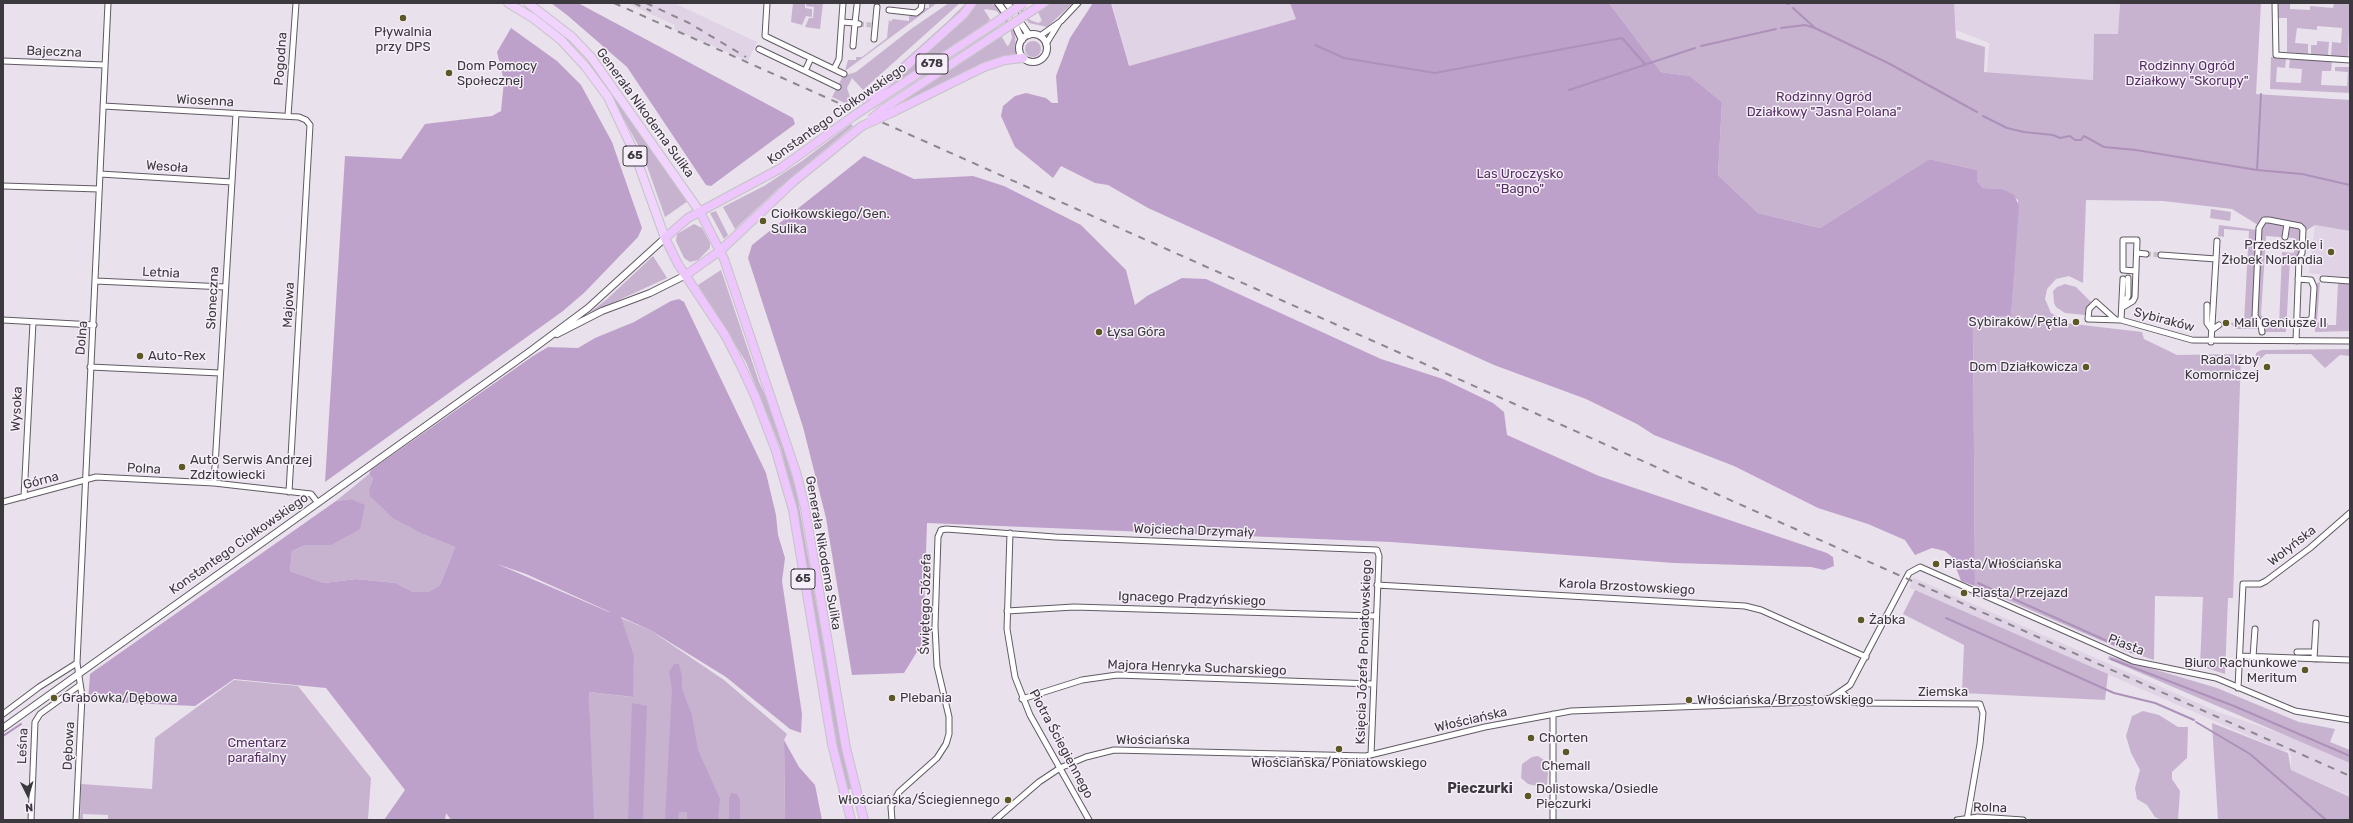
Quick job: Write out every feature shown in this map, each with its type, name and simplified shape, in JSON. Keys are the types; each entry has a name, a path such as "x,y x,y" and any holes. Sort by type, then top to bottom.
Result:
{"highway":[{"path":"870,102 964,14 972,3"},
{"name":"Konstantego Ciołkowskiego","path":"665,238 688,218 773,173 849,119 870,102 992,26 1024,3"},
{"name":"Konstantego Ciołkowskiego","path":"721,250 794,181 883,109 1044,3"},
{"path":"861,127 984,67 1005,60 1023,58"},
{"name":"65","path":"700,212 721,250"},
{"name":"65","path":"665,238 686,276"},
{"name":"678","path":"686,276 721,250"},
{"name":"Generała Nikodema Sulika","path":"721,250 787,440 805,508 846,748 864,820"},
{"name":"Generała Nikodema Sulika","path":"686,276 725,335 740,364 766,423 782,470 793,510 832,744 845,801 851,820"},
{"path":"845,801 846,796 851,796 861,810"}],"main road":[{"name":"Generała Nikodema Sulika","path":"508,3 532,18 561,40 585,66 608,97 634,152 665,238"},
{"name":"Generała Nikodema Sulika","path":"528,3 563,30 591,57 700,212"}],"street":[{"name":"Dolna","path":"78,674 90,367 94,325 108,3"},
{"name":"Pogodna","path":"288,116 296,3"},
{"path":"767,3 765,36 844,74"},
{"path":"834,69 839,59 843,3"},
{"path":"888,10 916,13 921,9 922,3"},
{"path":"998,3 1022,40"},
{"path":"1007,3 1029,35"},
{"path":"1061,21 1040,36 1029,35 1022,40 1019,49 1023,58 1030,62 1039,61 1044,57 1046,44 1061,21 1078,3"},
{"path":"2275,3 2276,55 2350,60"},
{"path":"854,46 857,24 857,5"},
{"path":"874,38 874,25 877,7"},
{"path":"842,22 857,24"},
{"path":"1040,36 1046,44"},
{"path":"759,49 838,87"},
{"path":"805,71 811,58"},
{"name":"Bajeczna","path":"3,61 105,65"},
{"name":"Wiosenna","path":"103,106 288,116 306,120"},
{"name":"Słoneczna","path":"214,483 236,114"},
{"name":"Majowa","path":"289,492 310,134 310,125 306,120"},
{"name":"Wesoła","path":"100,174 232,182"},
{"path":"3,186 99,189"},
{"path":"2262,332 2261,325 2255,316 2259,228 2264,220 2300,226 2303,229 2298,278 2296,341"},
{"path":"2285,237 2287,224"},
{"name":"Konstantego Ciołkowskiego","path":"3,728 529,352 588,308 665,238"},
{"path":"2123,307 2133,301 2135,297 2138,240 2123,240 2123,270 2136,271"},
{"path":"2211,342 2217,241"},
{"path":"2137,253 2146,254"},
{"path":"2160,255 2216,258"},
{"name":"Konstantego Ciołkowskiego","path":"529,352 576,324 686,276"},
{"path":"2118,320 2128,296 2125,278"},
{"path":"2297,320 2308,321 2312,318 2314,287 2311,280 2298,278"},
{"path":"2323,279 2350,281"},
{"name":"Letnia","path":"96,281 225,287"},
{"path":"2096,302 2118,320 2088,319 2089,309 2096,302"},
{"path":"2207,305 2207,323 2212,330"},
{"path":"3,320 94,325"},
{"name":"Sybiraków","path":"2118,320 2183,339 2211,342 2350,341"},
{"name":"Wysoka","path":"24,497 33,322"},
{"path":"2212,330 2219,325"},
{"path":"90,367 220,373"},
{"name":"Polna","path":"85,480 96,477 214,483 311,494 318,503"},
{"name":"Górna","path":"3,502 85,480"},
{"name":"Wołyńska","path":"2240,656 2243,584 2260,584 2266,581 2310,548 2350,513"},
{"name":"Świętego Józefa","path":"892,820 891,807 899,792 937,758 946,744 949,734 949,717 940,685 936,649 940,532 946,529 1010,533"},
{"name":"Wojciecha Drzymały","path":"1010,533 1377,550"},
{"name":"Piotra Ściegiennego","path":"1010,533 1007,611 1009,650 1015,677 1022,699 1090,820"},
{"name":"Księcia Józefa Poniatowskiego","path":"1371,755 1379,556 1377,550"},
{"name":"Piasta","path":"1906,578 1914,569 1926,568 2133,661 2157,667 2199,673 2295,711 2350,720"},
{"name":"Włościańska","path":"995,820 1040,782 1060,768 1095,754 1124,749 1371,755 1485,727 1571,711 1812,702 1831,698 1850,685 1906,578"},
{"name":"Karola Brzostowskiego","path":"1377,585 1745,606 1761,610 1866,657"},
{"name":"Ignacego Prądzyńskiego","path":"1007,611 1074,607 1376,616"},
{"path":"2314,659 2316,623"},
{"path":"2254,657 2257,635 2255,629"},
{"path":"2297,652 2314,652"},
{"path":"2238,688 2240,656 2350,660"},
{"path":"3,714 39,687 78,662"},
{"name":"Dębowa","path":"76,820 82,696 78,674"},
{"name":"Majora Henryka Sucharskiego","path":"1022,699 1082,680 1116,675 1374,684"},
{"name":"Leśna","path":"31,820 35,722 40,714 80,684"},
{"name":"Ziemska","path":"1841,692 1853,702 1859,704 1980,704 1983,714 1980,744 1967,819"},
{"path":"1553,714 1553,820"},
{"name":"Rolna","path":"1957,820 1978,817 2023,820"}],"shaded area":[{"path":"626,3 674,3 757,42 748,61 674,29 675,25"},
{"path":"1112,3 1290,3 1296,19 1129,66"},
{"path":"1954,3 2120,3 2118,34 2094,35 2093,80 1987,72 1989,43 1956,30"},
{"name":"Przedszkole i Żłobek Norlandia","path":"2315,225 2350,231 2350,278 2309,273"},
{"path":"1914,578 2218,712 2303,741 2350,761 2350,796 2291,770 2291,755 2289,751 2281,750 1909,588"}],"green space":[{"path":"551,3 578,3 793,118 795,124 711,186 706,185 627,67"},
{"path":"793,3 805,3 805,8 812,9 812,17 806,16 802,25 791,22"},
{"path":"807,3 823,3 820,29 805,27 809,18 813,18 814,7 806,6"},
{"path":"929,3 937,3 845,71 848,60 856,60 856,57 862,57 887,38 889,19 890,22 893,19 909,21 909,16 919,15 924,8 929,8"},
{"path":"949,3 960,3 863,90 852,78 847,88 851,100 847,104 832,97 843,76 856,72 911,29"},
{"path":"966,3 951,21 868,93 947,22"},
{"path":"976,3 991,3 1000,9 1015,32 1016,55 985,62 891,109 997,39 1002,37 1007,46 1009,45 1012,38 1011,32 997,11 986,9 984,10 990,19 987,23 872,99"},
{"path":"1015,3 1019,3 1030,20 1038,23 1042,21 1038,12 1051,3 1073,3 1047,27 1029,23"},
{"name":"Las Uroczysko \"Bagno\"","path":"1093,3 1111,3 1129,66 1296,19 1290,3 1609,3 1661,72 1690,76 1722,102 1718,175 1758,213 1820,228 1929,159 1977,170 1977,181 1983,188 2002,189 2014,195 2019,206 2011,316 1973,318 1975,586 1961,581 1952,557 1945,551 1932,548 1915,555 1905,540 1868,524 1818,508 1734,466 1654,435 1637,424 1586,399 1494,365 1148,208 1108,185 1095,183 1061,166 1053,178 1015,147 1001,116 1003,106 1015,96 1026,93 1046,98 1052,103 1058,103 1056,76 1070,38"},
{"path":"1609,3 1954,3 1956,38 1985,47 1984,72 2093,80 2094,34 2118,34 2120,3 2261,3 2256,94 2350,100 2350,231 2315,225 2304,232 2299,259 2290,259 2286,332 2262,332 2255,316 2258,225 2232,209 2163,201 2086,200 2083,283 2069,276 2056,279 2047,289 2045,299 2051,313 2065,320 2065,323 2142,332 2144,339 2177,355 2241,354 2233,598 2228,598 2225,674 2200,666 2203,597 2155,596 2154,660 2123,650 1975,586 1973,318 2011,316 2018,200 2002,189 1983,188 1977,181 1977,170 1929,159 1820,228 1758,213 1718,175 1722,102 1690,76 1661,72","holes":["2266,236 2294,238 2294,253 2282,252 2279,326 2272,326 2261,315"]},
{"path":"2278,3 2290,3 2290,9 2310,10 2310,6 2333,8 2334,3 2350,3 2348,58 2331,56 2332,42 2341,43 2342,28 2317,26 2317,30 2297,28 2295,43 2308,44 2308,54 2287,52 2287,18 2278,18"},
{"path":"511,28 557,61 581,85 612,142 642,228 638,237 585,292 563,311 325,482 345,156 401,159 425,124 492,116 501,111 504,81 497,52"},
{"path":"1030,41 1036,41 1041,46 1039,55 1036,57 1030,57 1025,52 1025,46"},
{"path":"2317,41 2329,42 2328,56 2311,54 2311,45 2317,45"},
{"path":"2271,57 2286,59 2285,68 2277,67 2276,82 2301,83 2302,69 2289,68 2290,58 2332,61 2331,71 2322,71 2321,85 2347,86 2348,72 2335,71 2335,67 2350,67 2350,93 2270,89"},
{"path":"609,88 688,201 665,217 642,152 607,89"},
{"path":"851,124 853,126 780,187 735,229 723,207 764,186 802,161"},
{"path":"864,156 914,179 973,176 1004,186 1081,225 1126,270 1135,305 1147,296 1182,278 1206,279 1381,359 1443,379 1493,403 1504,412 1507,435 1599,476 1827,553 1833,557 1834,566 1824,570 1811,567 1674,563 1391,542 927,523 923,642 904,673 852,675 826,518 803,427 748,258 752,245"},
{"path":"2211,209 2231,212 2230,221 2210,218"},
{"path":"716,211 728,235 724,239 710,213"},
{"path":"694,224 702,228 710,243 710,248 698,260 690,262 684,258 676,241 677,234"},
{"path":"2219,225 2257,230 2253,317 2260,326 2259,329 2236,329 2230,323 2244,322 2249,231 2224,229 2224,237 2218,236"},
{"path":"653,256 667,278 586,315 606,300"},
{"path":"721,270 759,382 771,408 796,489 842,749 851,789 847,790 838,750 800,529 781,449 746,362 698,285"},
{"path":"2320,282 2317,322 2328,323 2328,325 2336,325 2338,283 2350,284 2350,331 2315,332 2317,283"},
{"path":"2065,284 2076,287 2091,302 2086,308 2085,315 2065,313 2056,307 2054,303 2053,291 2057,287"},
{"path":"679,299 684,302 766,473 776,515 778,535 785,558 782,581 802,714 801,733 790,729 726,677 650,630 621,617 634,655 633,697 589,692 594,820 451,820 446,813 445,820 384,820 405,790 326,688 234,679 195,706 88,701 90,674 336,501 350,499 365,505 360,529 331,545 306,545 292,551 290,571 324,583 356,579 396,583 413,592 428,592 440,585 455,547 425,535 393,518 370,496 369,489 373,479 369,474 371,470 548,347 578,348 595,338 634,322 671,301","holes":["497,564 526,574 610,612"]},
{"path":"2350,349 2350,356 2340,355 2325,368 2311,354 2266,354 2257,362 2255,375 2256,353 2261,350"},
{"path":"369,474 373,479 369,489 425,535 455,547 440,585 428,592 413,592 396,583 356,579 324,583 290,571 292,551 306,545 331,545 350,499 336,501"},
{"path":"1915,590 2108,674 2105,700 1962,693 1964,645 1903,614"},
{"path":"621,618 650,630 724,680 787,734 784,740 785,820 593,820 589,692 632,697 634,655"},
{"path":"2109,656 2217,688 2299,722 2335,729 2330,742 2350,750 2350,763 2108,659"},
{"path":"674,664 679,664 682,677 682,689 692,715 698,750 720,799 718,820 687,820 687,812 679,812 678,820 665,820 672,689 669,672"},
{"name":"Cmentarz parafialny","path":"234,680 298,686 371,778 368,819 108,820 108,815 83,814 83,820 80,820 81,784 152,789 155,738"},
{"path":"632,703 647,706 643,820 628,820"},
{"path":"2143,711 2159,715 2178,727 2188,727 2187,758 2172,772 2172,779 2180,791 2178,820 2162,820 2155,817 2147,805 2137,799 2135,788 2140,770 2131,753 2126,736 2132,716"},
{"path":"2212,723 2288,753 2291,770 2350,797 2350,820 2218,820"},
{"path":"784,740 799,767 815,785 822,820 785,820"},
{"path":"1538,756 1544,760 1548,772 1547,784 1542,787 1528,784 1521,778 1522,764 1532,757"},
{"path":"731,793 737,794 740,800 740,820 729,820 729,800"}],"waterway":[{"path":"1793,8 1814,27"},
{"path":"1781,28 1805,25 1815,28 1890,64 1977,112"},
{"path":"1701,46 1776,29"},
{"path":"1315,45 1344,58 1435,73 1622,38 1645,64"},
{"path":"1569,90 1695,48"},
{"path":"2257,170 2261,94"},
{"path":"1983,116 2007,128 2024,132 2053,135 2060,138 2070,136 2075,140 2081,140 2084,136 2104,147 2136,150 2257,170 2302,174 2350,185"},
{"path":"1978,583 2134,653"},
{"path":"1946,618 2114,693 2155,703 2194,720"},
{"path":"2111,659 2234,706 2350,756"},
{"path":"2196,722 2250,754 2326,820"},
{"path":"3,736 21,724"}],"tunnel":[{"path":"859,24 872,25"},
{"path":"2146,254 2161,255"}],"railway":[{"path":"614,3 2350,776"},
{"path":"634,3 651,11"},
{"path":"646,3 689,23 746,57"}],"place":[{"name":"Pływalnia przy DPS","path":"403,18"},
{"name":"Dom Pomocy Społecznej","path":"449,73"},
{"name":"Ciołkowskiego/Gen. Sulika","path":"763,221"},
{"name":"Przedszkole i Żłobek Norlandia","path":"2331,252"},
{"name":"Sybiraków/Pętla","path":"2076,322"},
{"name":"Mali Geniusze II","path":"2226,323"},
{"name":"Łysa Góra","path":"1099,332"},
{"name":"Auto-Rex","path":"140,356"},
{"name":"Dom Działkowicza","path":"2086,367"},
{"name":"Rada Izby Komorniczej","path":"2267,367"},
{"name":"Auto Serwis Andrzej Zdzitowiecki","path":"182,467"},
{"name":"Piasta/Włościańska","path":"1936,564"},
{"name":"Piasta/Przejazd","path":"1964,593"},
{"name":"Żabka","path":"1861,620"},
{"name":"Biuro Rachunkowe Meritum","path":"2305,670"},
{"name":"Grabówka/Dębowa","path":"54,698"},
{"name":"Plebania","path":"892,698"},
{"name":"Włościańska/Brzostowskiego","path":"1689,700"},
{"name":"Chorten","path":"1531,738"},
{"name":"Włościańska/Poniatowskiego","path":"1339,749"},
{"name":"Chemall","path":"1566,752"},
{"name":"Dolistowska/Osiedle Pieczurki","path":"1528,796"},
{"name":"Włościańska/Ściegiennego","path":"1008,800"}],"district":[{"name":"Pieczurki","path":"1480,789"}],"park label":[{"name":"Rodzinny Ogród Działkowy \"Skorupy\"","path":"2187,74"},
{"name":"Rodzinny Ogród Działkowy \"Jasna Polana\"","path":"1824,104"}]}
